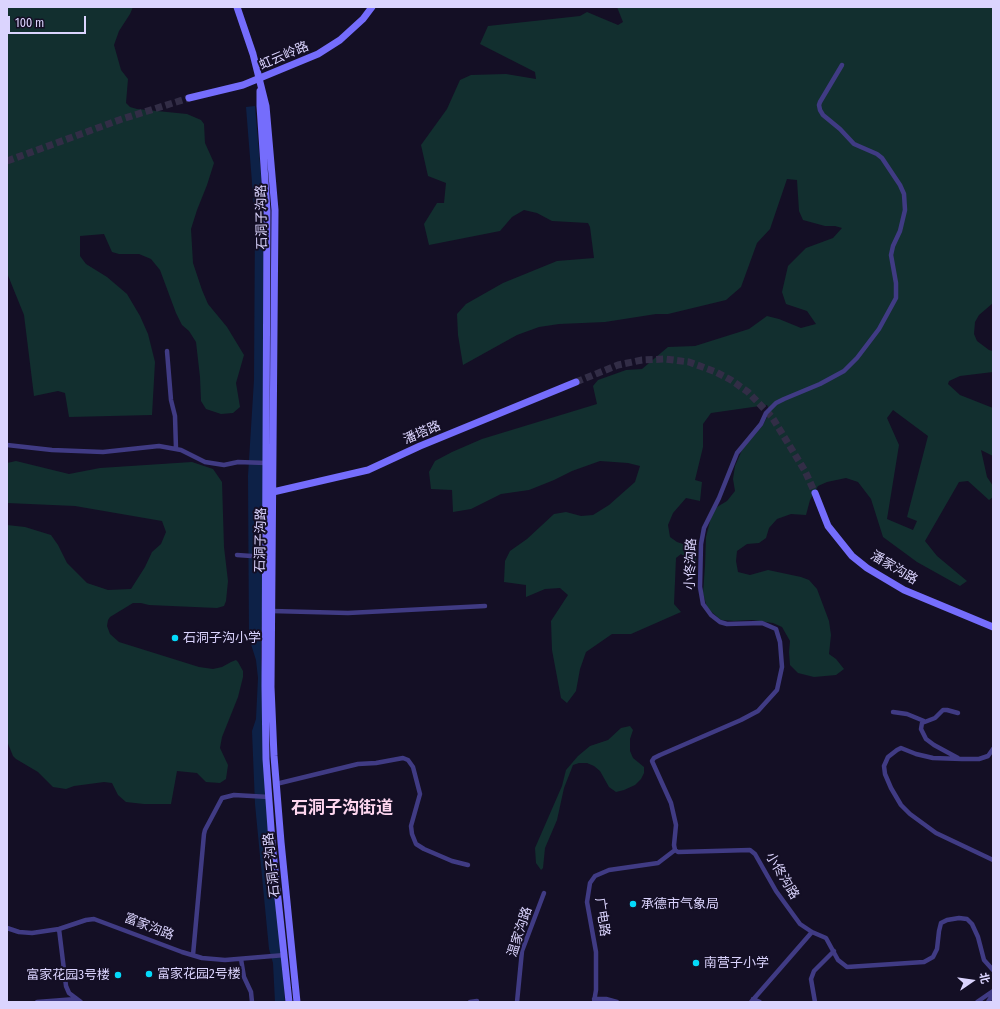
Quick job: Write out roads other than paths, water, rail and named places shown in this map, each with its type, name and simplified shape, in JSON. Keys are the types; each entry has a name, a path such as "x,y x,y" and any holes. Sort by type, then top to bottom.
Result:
{"main road":[{"name":"石洞子沟路","path":"237,7 260,79 266,106 275,210 271,687 276,784 298,1002"},
{"name":"虹云岭路","path":"189,98 260,79 318,54 340,40 363,19 372,7"},
{"name":"石洞子沟路","path":"260,79 260,106 268,212 264,557 266,759 272,842 289,1002"},
{"name":"潘塔路","path":"273,492 368,470 420,446 576,382"},
{"name":"潘家沟路","path":"815,493 828,526 852,556 868,568 904,590 993,627"}],"street":[{"name":"小佟沟路","path":"812,932 800,924 776,891 755,854 750,850 678,852 675,850 676,825 671,803 652,761 660,755 742,720 758,711 777,690 782,667 778,631 762,623 727,624 720,622 711,615 703,604 700,588 701,544 704,528 737,453 761,424 766,413 776,403 820,384 844,371 857,358 879,329 896,298 896,283 891,255 893,246 900,231 905,210 904,194 900,185 882,158 877,154 854,144 840,129 823,115 820,110 820,102 842,65"},
{"path":"167,351 171,400 175,416 176,448"},
{"path":"7,445 52,450 103,452 159,446 176,448 205,462 224,465 238,462 265,463"},
{"path":"237,556 264,557"},
{"path":"272,611 348,613 485,606"},
{"path":"893,712 907,714 924,721 935,718 943,710 958,713"},
{"path":"924,721 921,729 926,738 934,745 959,759"},
{"path":"993,749 988,756 979,759 959,759 933,758 916,754 901,748 888,757 884,766 885,774 891,788 901,805 910,814 936,833 993,860"},
{"path":"276,784 358,764 376,763 403,758 408,760 413,767 420,794 411,826 416,844 452,861 468,865"},
{"path":"193,955 204,834 222,798 234,795 268,797"},
{"name":"广电路","path":"594,1000 596,990 596,952 587,902 590,883 595,876 609,870 658,863 675,850"},
{"name":"温家沟路","path":"517,1002 522,951 544,893"},
{"name":"富家沟路","path":"7,928 19,932 32,933 59,929 86,920 94,919 202,958 225,960 284,955"},
{"path":"760,1002 752,1000 812,932 826,938 838,960 847,967 924,962 933,957 937,949 941,923 947,920 967,919 975,928 984,960 993,970"},
{"path":"59,929 66,986 69,993 79,1001"},
{"path":"815,1002 811,979 814,971 834,951"},
{"path":"241,959 244,977 251,992 252,1002"},
{"path":"977,1002 993,992"},
{"path":"988,1002 993,992"},
{"path":"594,1000 606,999 617,1002"},
{"path":"37,1002 79,1001"},
{"path":"470,1002 478,1001"}],"water":[{"path":"255,106 264,210 263,565 261,657 285,1002 275,1002 273,963 269,949 255,804 252,731 256,719 258,678 256,660 249,638 248,476 254,380 255,220 246,107"}],"tunnel":[{"path":"7,161 122,119 189,98"},
{"path":"576,382 618,365 642,360 665,359 689,362 716,372 748,392 772,417 805,471 815,493"}],"place":[{"name":"石洞子沟小学","path":"175,638"},
{"name":"承德市气象局","path":"633,904"},
{"name":"南营子小学","path":"696,963"},
{"name":"富家花园2号楼","path":"149,974"},
{"name":"富家花园3号楼","path":"118,975"}],"district":[{"name":"石洞子沟街道","path":"342,808"}]}
